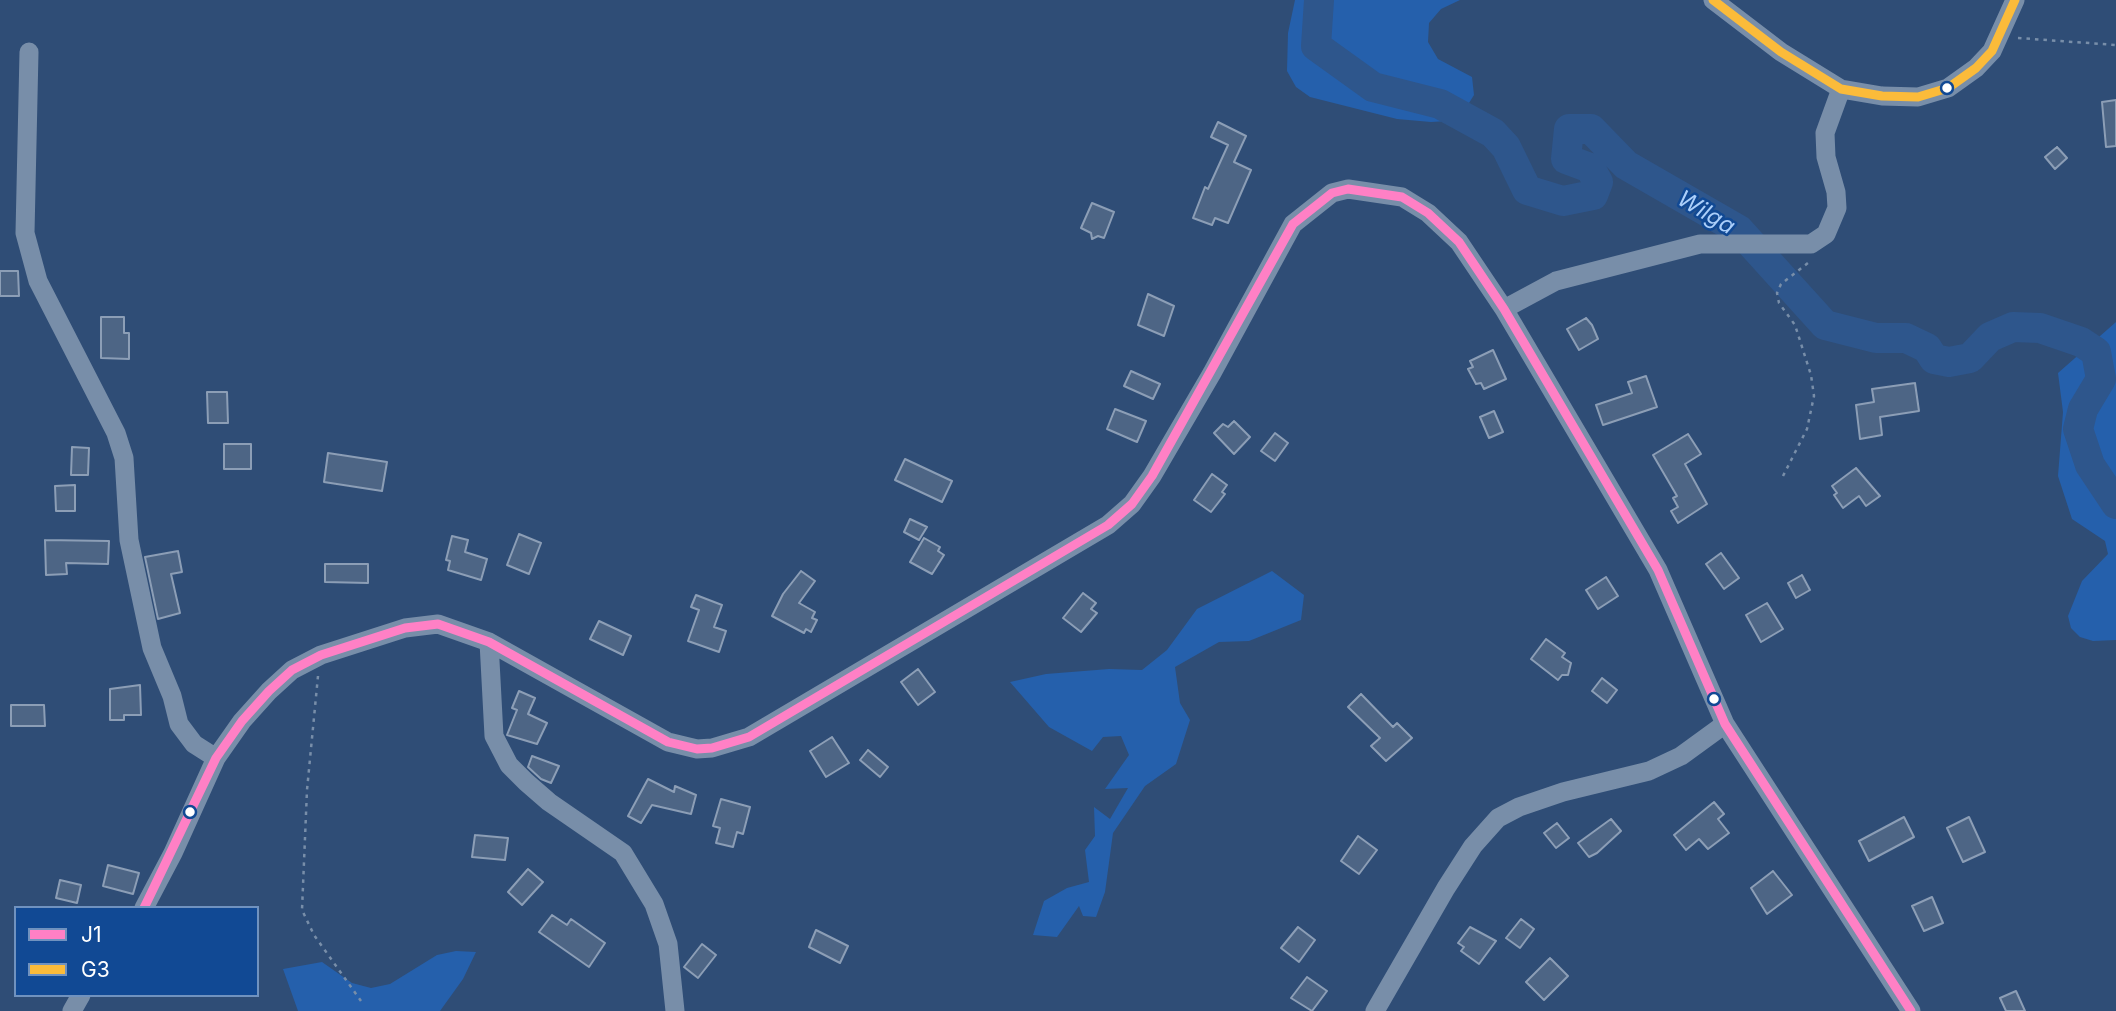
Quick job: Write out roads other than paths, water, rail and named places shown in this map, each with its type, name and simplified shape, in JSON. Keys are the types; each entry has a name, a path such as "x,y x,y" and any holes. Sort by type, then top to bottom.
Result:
{"street":[{"path":"1713,0 1781,52 1841,89 1882,96 1918,97 1948,88 1976,68 1992,51 2015,0"},
{"path":"29,52 25,233 38,281 117,433 124,458 129,540 152,648 179,724 194,744 216,758"},
{"path":"1504,309 1556,281 1700,244 1811,244 1826,234 1837,208 1836,192 1826,157 1825,133 1841,89"},
{"path":"145,906 173,853 216,758 242,720 292,670 321,655 405,628 438,624 489,642 668,742 697,749 712,748 749,737 1108,526 1132,505 1206,385 1293,224 1332,193 1348,189 1402,197 1428,213 1459,242 1504,309 1658,570 1725,724 1911,1011"},
{"path":"489,642 494,736 509,765 534,789 623,853 654,904 668,944 675,1011"},
{"path":"1375,1011 1473,846 1498,818 1519,807 1563,792 1648,771 1681,756 1725,724"}],"waterway":[{"name":"Wilga","path":"1319,0 1316,46 1373,87 1440,104 1493,133 1506,147 1527,190 1563,201 1593,195 1598,182 1590,168 1566,159 1569,129 1591,129 1626,165 1739,230 1825,325 1876,338 1906,338 1927,348 1934,359 1949,362 1970,358 1990,337 2013,327 2040,328 2081,342 2096,352 2101,379 2083,409 2078,429 2090,465 2116,504"}]}
